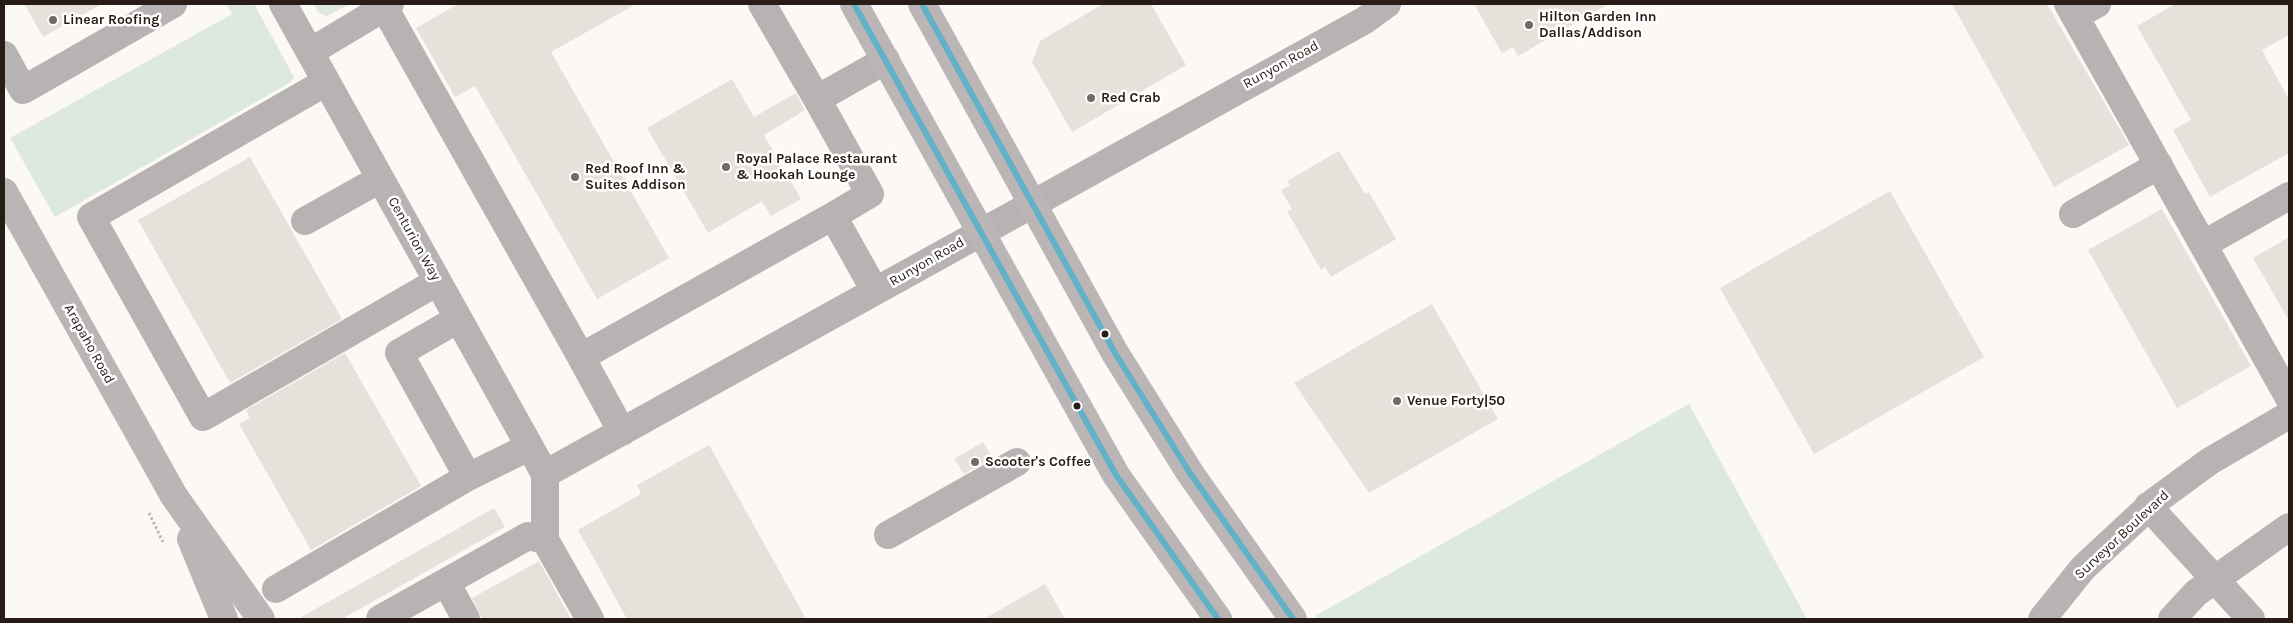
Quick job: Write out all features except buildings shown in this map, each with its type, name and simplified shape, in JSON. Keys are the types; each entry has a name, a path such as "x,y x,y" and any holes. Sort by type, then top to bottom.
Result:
{"main road":[{"path":"854,4 982,230 1116,476 1218,619"},
{"path":"923,4 1115,353 1190,474 1292,619"},
{"name":"Arapaho Road","path":"4,192 174,496 261,619"},
{"name":"Arapaho Road","path":"174,496 224,619"}],"street":[{"path":"4,55 23,90 173,4"},
{"name":"Centurion Way","path":"283,4 544,474"},
{"path":"581,357 870,194 762,4"},
{"name":"Runyon Road","path":"544,474 876,291 982,230 1365,20 1387,4"},
{"path":"310,52 387,5 622,432"},
{"path":"2080,8 2158,165 2289,398"},
{"path":"817,99 886,60"},
{"path":"326,82 91,217 204,417 438,282"},
{"path":"2073,214 2158,165"},
{"path":"305,221 380,179"},
{"path":"2204,244 2289,196"},
{"path":"833,216 876,291"},
{"path":"458,320 399,352 468,477"},
{"name":"Surveyor Boulevard","path":"2042,619 2083,568 2148,506 2210,461 2289,415"},
{"path":"276,589 468,477 529,446"},
{"path":"888,535 1017,462"},
{"path":"544,474 546,540 590,619"},
{"path":"2148,506 2251,619"},
{"path":"2172,619 2196,593 2289,527"},
{"path":"380,619 528,536 546,540"},
{"path":"446,582 466,619"}],"shaded area":[{"path":"226,4 254,4 294,77 291,82 55,217 10,138 232,14"},
{"path":"314,4 350,4 327,16 318,12"},
{"path":"1689,404 1807,619 1318,619 1315,616"}],"transit line":[{"path":"854,4 1116,475 1218,619"},
{"path":"922,4 1115,353 1190,473 1293,619"}],"place":[{"name":"Linear Roofing","path":"53,20"},
{"name":"Hilton Garden Inn Dallas/Addison","path":"1529,25"},
{"name":"Red Crab","path":"1091,98"},
{"name":"Royal Palace Restaurant & Hookah Lounge","path":"726,167"},
{"name":"Red Roof Inn & Suites Addison","path":"575,177"},
{"name":"Venue Forty|50","path":"1397,401"},
{"name":"Scooter's Coffee","path":"975,462"}]}
